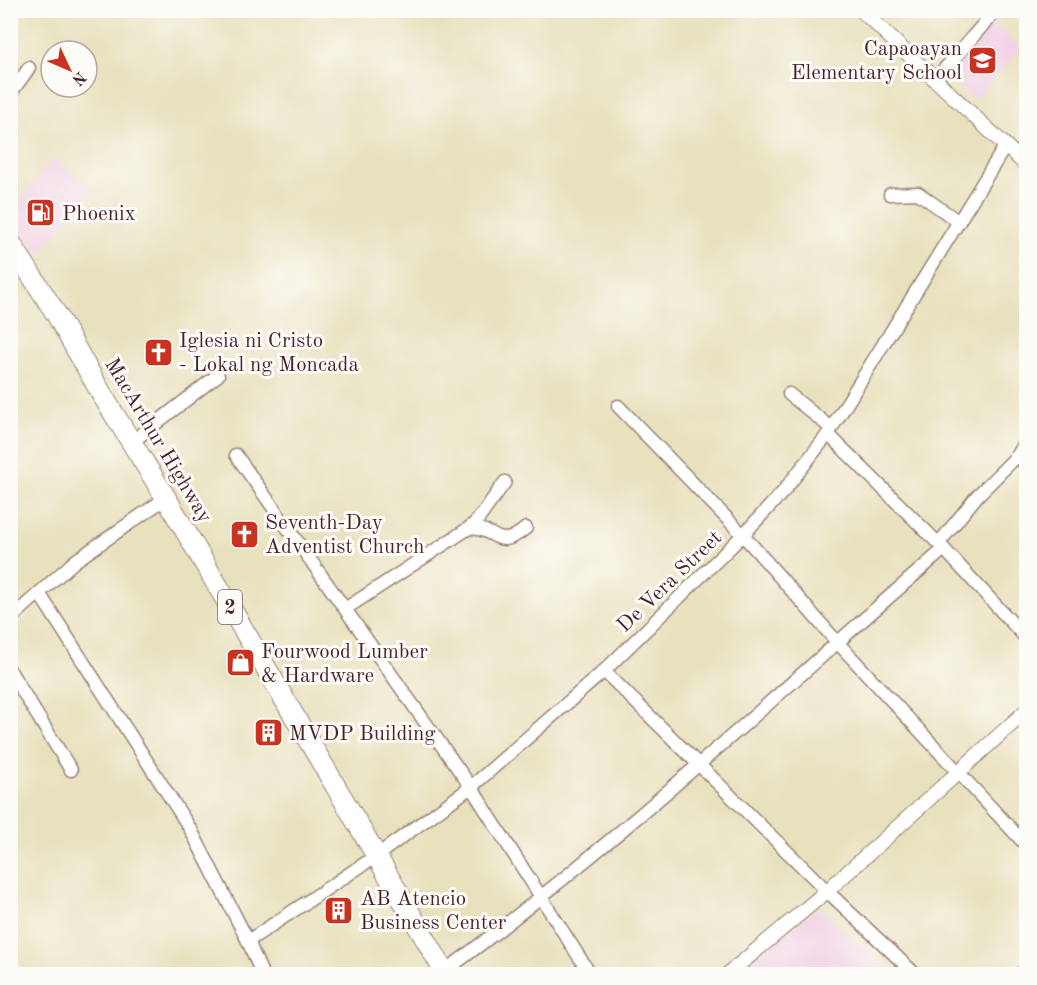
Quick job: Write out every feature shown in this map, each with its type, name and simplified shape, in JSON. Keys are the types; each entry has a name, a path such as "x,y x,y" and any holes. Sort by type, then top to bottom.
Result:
{"highway":[{"name":"MacArthur Highway","path":"10,243 55,312 166,498 444,974"}],"street":[{"path":"935,80 996,10"},
{"path":"869,13 935,80 1026,165"},
{"path":"10,94 29,68"},
{"name":"De Vera Street","path":"248,940 376,856 471,787 604,671 743,535 783,492 829,431 1006,145"},
{"path":"890,194 918,194 959,222"},
{"path":"132,442 218,375"},
{"path":"789,394 829,431 941,546 1026,638"},
{"path":"618,406 743,535 837,642 1026,845"},
{"path":"444,974 543,898 700,765 837,642 941,546 984,489 1022,460 1026,441"},
{"path":"236,455 471,787 590,975"},
{"path":"345,609 477,522 505,482"},
{"path":"10,619 75,561 166,498"},
{"path":"469,528 479,528 501,540 515,537 526,528"},
{"path":"39,593 191,830 248,940 262,975"},
{"path":"10,671 71,770"},
{"path":"604,671 915,975"},
{"path":"728,975 827,891 1026,711"},
{"path":"1021,975 1026,969"}],"shaded area":[{"name":"Capaoayan Elementary School","path":"991,21 1021,48 975,100 945,73"},
{"path":"52,158 94,190 37,256 11,213"},
{"path":"818,907 891,974 735,974"}],"place":[{"name":"Capaoayan Elementary School","path":"983,60"},
{"name":"Phoenix","path":"41,213"},
{"name":"Iglesia ni Cristo - Lokal ng Moncada","path":"158,352"},
{"name":"Seventh-Day Adventist Church","path":"244,534"},
{"name":"Fourwood Lumber & Hardware","path":"240,663"},
{"name":"MVDP Building","path":"268,733"},
{"name":"AB Atencio Business Center","path":"339,910"}]}
